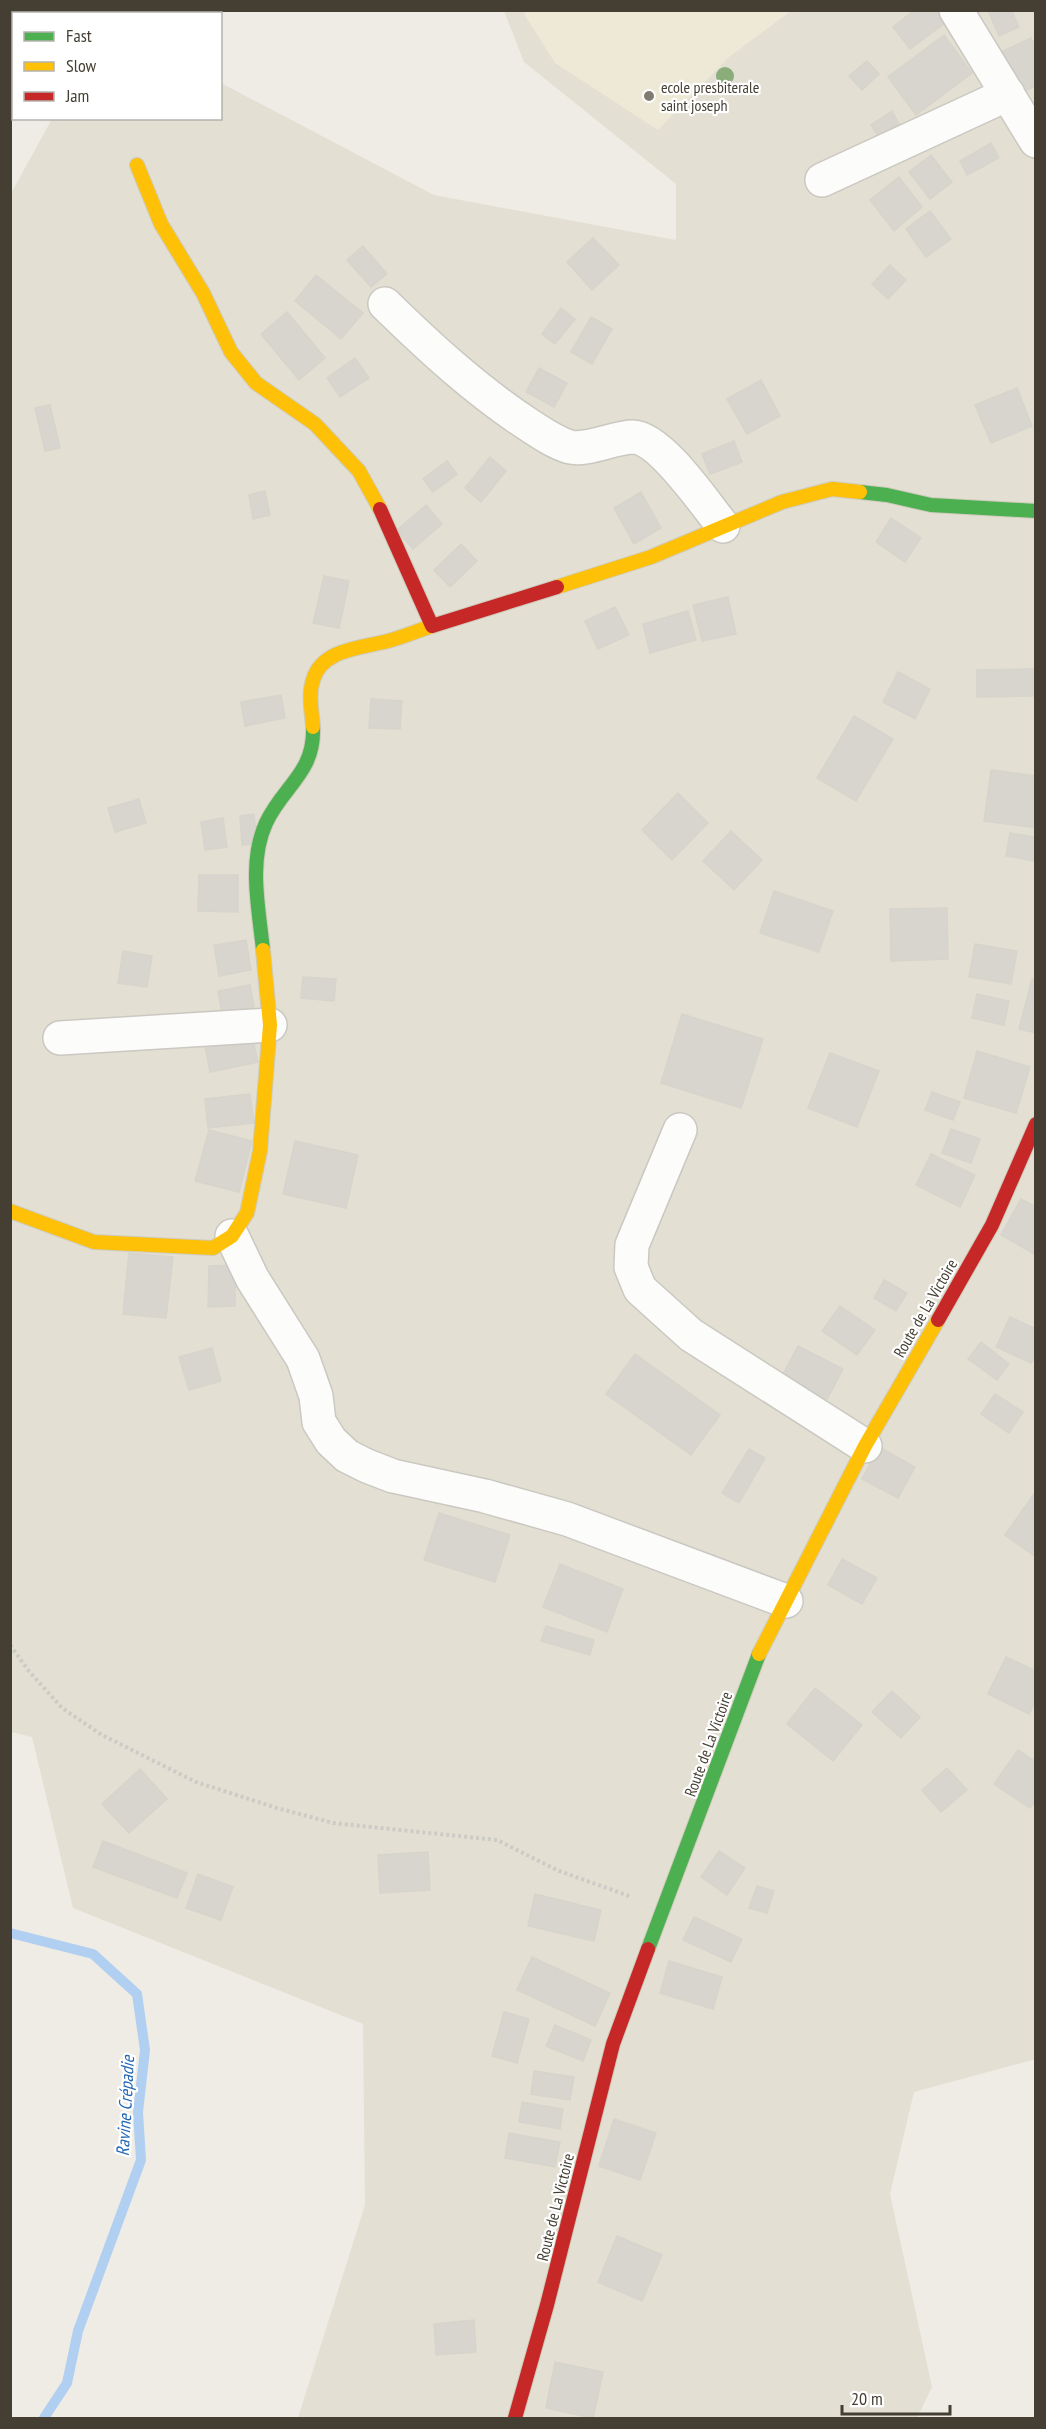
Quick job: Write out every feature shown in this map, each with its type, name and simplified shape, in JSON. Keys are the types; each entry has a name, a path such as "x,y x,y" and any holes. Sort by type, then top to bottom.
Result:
{"street":[{"path":"956,10 1035,141"},
{"path":"822,180 1008,94"},
{"path":"137,165 161,224 203,293 231,352 256,382 315,424 360,471 432,626"},
{"path":"385,304 428,346 510,412 546,436 571,447 634,437 653,445 670,459 723,526"},
{"path":"10,1211 94,1242 213,1248 232,1236 247,1213 260,1151 270,1025 256,879 257,856 268,818 303,771 312,752 315,733 310,688 316,670 325,661 339,653 384,642 651,557 782,502 832,489 887,495 931,505 1035,511"},
{"path":"60,1038 270,1025"},
{"name":"Route de La Victoire","path":"515,2418 547,2305 613,2044 760,1650 865,1446 992,1225 1035,1124"},
{"path":"680,1130 632,1245 631,1267 640,1289 691,1335 865,1446"},
{"path":"232,1236 252,1278 303,1359 316,1396 320,1422 331,1441 347,1456 393,1476 485,1496 567,1519 786,1601"}],"path":[{"path":"10,1645 28,1670 62,1708 102,1735 196,1782 333,1823 497,1840 559,1871 664,1909"}],"shaded area":[{"path":"504,11 1035,11 1036,2059 914,2092 890,2194 932,2387 917,2418 298,2418 365,2205 363,2024 73,1908 32,1737 11,1732 10,195 51,120 222,120 222,84 434,195 676,240 676,184 524,62"},
{"name":"ecole presbiterale saint joseph","path":"528,11 791,11 729,57 658,130 555,63 524,14"}],"building":[{"path":"915,10 937,10 946,22 910,49 893,27"},
{"path":"988,10 1011,10 1019,27 999,36"},
{"path":"944,35 972,73 916,115 888,77"},
{"path":"1031,38 1036,47 1036,86 1020,93 1001,52"},
{"path":"867,61 879,74 862,90 849,76"},
{"path":"892,111 899,124 878,136 871,125"},
{"path":"991,143 999,158 967,175 960,161"},
{"path":"931,155 952,182 930,199 909,172"},
{"path":"899,177 922,207 894,231 870,200"},
{"path":"930,211 951,239 926,257 906,229"},
{"path":"593,238 619,265 592,290 567,262"},
{"path":"363,246 387,274 371,287 347,260"},
{"path":"890,265 906,280 888,299 872,284"},
{"path":"316,275 363,313 341,339 295,301"},
{"path":"561,308 575,319 555,344 542,334"},
{"path":"287,312 325,358 299,380 261,334"},
{"path":"591,317 612,329 592,364 571,352"},
{"path":"355,358 369,378 340,397 327,378"},
{"path":"539,368 567,383 554,407 526,392"},
{"path":"761,380 780,416 747,434 727,399"},
{"path":"1017,388 1032,426 991,443 975,405"},
{"path":"50,405 60,448 45,451 35,408"},
{"path":"734,441 742,462 710,474 702,454"},
{"path":"490,457 506,471 481,502 465,488"},
{"path":"447,461 457,474 433,492 423,479"},
{"path":"265,491 270,515 253,519 249,495"},
{"path":"641,492 661,528 634,544 614,508"},
{"path":"426,505 442,524 413,549 397,530"},
{"path":"891,518 921,538 905,562 876,542"},
{"path":"461,544 477,561 450,587 434,570"},
{"path":"324,576 349,581 339,628 313,623"},
{"path":"728,597 736,634 702,641 693,605"},
{"path":"615,607 629,635 598,649 585,621"},
{"path":"688,611 696,640 650,653 643,624"},
{"path":"1033,669 1033,696 977,697 977,670"},
{"path":"898,672 930,689 915,719 883,702"},
{"path":"281,695 285,718 245,726 241,702"},
{"path":"371,699 402,701 400,729 369,728"},
{"path":"854,716 893,739 856,801 817,778"},
{"path":"991,770 1036,776 1036,828 984,821"},
{"path":"678,793 708,823 672,860 642,830"},
{"path":"139,799 146,823 115,832 108,808"},
{"path":"254,814 257,844 242,845 240,816"},
{"path":"223,818 227,847 205,850 201,822"},
{"path":"731,831 762,860 734,890 703,861"},
{"path":"1010,833 1036,837 1036,861 1006,856"},
{"path":"199,875 238,875 238,912 198,911"},
{"path":"774,891 833,911 819,952 760,933"},
{"path":"947,908 948,959 891,961 890,909"},
{"path":"246,940 251,970 219,976 214,945"},
{"path":"975,944 1017,951 1011,984 969,977"},
{"path":"123,951 152,956 147,987 118,983"},
{"path":"303,977 336,979 334,1001 301,998"},
{"path":"1032,979 1036,980 1036,1033 1019,1029"},
{"path":"250,985 255,1014 223,1020 218,991"},
{"path":"977,994 1009,1001 1004,1025 972,1018"},
{"path":"682,1014 763,1039 741,1108 661,1083"},
{"path":"251,1030 258,1062 210,1072 204,1040"},
{"path":"977,1051 1030,1067 1016,1113 964,1098"},
{"path":"830,1053 879,1071 857,1127 808,1108"},
{"path":"932,1092 960,1102 953,1120 925,1110"},
{"path":"250,1094 254,1123 208,1128 205,1099"},
{"path":"951,1129 980,1139 971,1163 942,1153"},
{"path":"209,1130 252,1141 239,1192 195,1181"},
{"path":"295,1141 358,1155 346,1208 283,1194"},
{"path":"931,1154 975,1175 960,1207 916,1185"},
{"path":"1021,1199 1036,1207 1036,1255 1001,1235"},
{"path":"129,1253 173,1257 166,1318 123,1314"},
{"path":"235,1265 235,1306 208,1307 209,1266"},
{"path":"884,1280 907,1293 896,1311 874,1298"},
{"path":"840,1306 875,1330 857,1355 822,1331"},
{"path":"1010,1317 1036,1329 1036,1355 1031,1363 996,1347"},
{"path":"981,1342 1009,1364 997,1380 968,1359"},
{"path":"798,1346 843,1369 825,1403 780,1380"},
{"path":"212,1348 221,1381 189,1390 179,1357"},
{"path":"635,1354 720,1415 691,1455 606,1394"},
{"path":"995,1394 1023,1412 1009,1433 981,1414"},
{"path":"879,1447 915,1467 898,1498 862,1479"},
{"path":"749,1449 765,1458 739,1503 722,1493"},
{"path":"1036,1491 1036,1557 1005,1535"},
{"path":"439,1513 510,1535 495,1582 424,1560"},
{"path":"842,1559 877,1578 862,1604 828,1585"},
{"path":"560,1564 623,1589 607,1632 543,1607"},
{"path":"546,1626 594,1640 590,1655 541,1641"},
{"path":"1006,1657 1036,1671 1036,1700 1029,1714 988,1694"},
{"path":"815,1688 862,1725 833,1761 787,1724"},
{"path":"892,1691 920,1717 901,1738 872,1712"},
{"path":"1018,1750 1036,1762 1036,1800 1030,1808 994,1784"},
{"path":"947,1768 967,1790 941,1812 922,1790"},
{"path":"140,1769 167,1799 129,1833 102,1804"},
{"path":"103,1841 187,1873 177,1898 93,1867"},
{"path":"719,1851 745,1868 727,1895 701,1877"},
{"path":"428,1852 430,1890 380,1893 378,1855"},
{"path":"198,1874 233,1887 221,1920 186,1908"},
{"path":"757,1886 774,1891 767,1913 749,1908"},
{"path":"535,1894 601,1910 594,1941 528,1926"},
{"path":"694,1917 742,1939 731,1962 683,1940"},
{"path":"532,1957 610,1993 595,2026 517,1990"},
{"path":"669,1961 722,1977 713,2009 660,1993"},
{"path":"504,2012 529,2019 517,2063 492,2056"},
{"path":"555,2025 591,2040 583,2061 546,2046"},
{"path":"534,2071 574,2077 570,2100 531,2094"},
{"path":"522,2102 563,2109 560,2129 519,2122"},
{"path":"614,2119 656,2133 640,2180 599,2166"},
{"path":"509,2133 560,2142 555,2167 505,2158"},
{"path":"617,2236 662,2255 642,2301 598,2282"},
{"path":"474,2320 476,2352 436,2355 434,2324"},
{"path":"555,2362 603,2372 593,2418 546,2408"}],"waterway":[{"name":"Ravine Crépadie","path":"10,1933 93,1954 137,1994 145,2050 138,2112 141,2160 78,2331 67,2383 44,2418"}],"traffic: fast":[{"path":"860,492 887,495 931,505 1036,511"},
{"path":"263,950 257,902 257,854 266,823 309,756 313,727"},
{"path":"648,1949 759,1654"}],"traffic: slow":[{"path":"137,165 161,224 203,293 231,352 256,383 315,424 359,471 380,509"},
{"path":"557,587 651,557 782,502 832,489 860,492"},
{"path":"313,727 311,704 313,680 325,662 355,648 394,639 432,626"},
{"path":"10,1211 94,1242 213,1248 232,1236 247,1213 260,1151 270,1025 263,950"},
{"path":"759,1654 865,1446 938,1320"}],"traffic: jam":[{"path":"380,509 432,626 557,587"},
{"path":"938,1320 992,1225 1036,1124"},
{"path":"515,2418 547,2305 613,2044 648,1949"}],"place":[{"name":"ecole presbiterale saint joseph","path":"649,96"}]}
